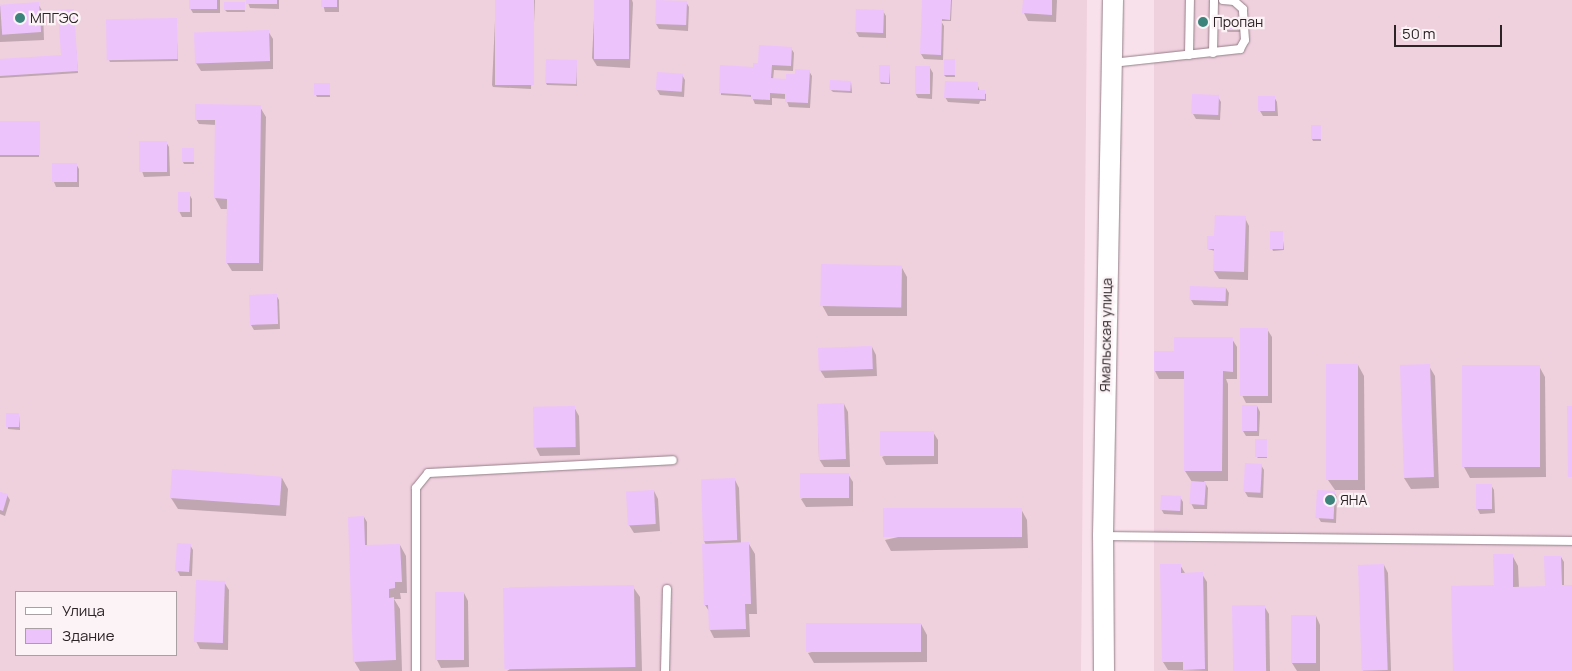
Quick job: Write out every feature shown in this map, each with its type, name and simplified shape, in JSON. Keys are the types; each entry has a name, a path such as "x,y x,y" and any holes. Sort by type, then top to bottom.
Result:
{"street":[{"name":"Ямальская улица","path":"1104,671 1103,536 1113,0"}],"lane":[{"path":"1189,55 1190,0"},
{"path":"1213,53 1214,0"},
{"path":"1112,63 1240,49 1245,40 1243,9 1234,1 1223,0"},
{"path":"416,671 416,488 428,473 672,460"},
{"path":"1103,536 1215,539 1572,541"},
{"path":"665,671 667,589"}],"shaded area":[{"path":"0,0 1087,0 1081,671 0,671"},
{"path":"1154,0 1572,0 1572,671 1154,671"}],"building":[{"path":"189,0 217,0 217,9 189,9"},
{"path":"246,0 277,0 277,4 246,4"},
{"path":"321,0 337,0 337,7 321,7"},
{"path":"495,0 534,0 534,85 495,85"},
{"path":"594,0 629,0 629,59 594,59"},
{"path":"656,0 687,1 686,25 655,24"},
{"path":"922,0 951,0 950,20 942,19 941,55 920,54"},
{"path":"1023,0 1052,0 1052,15 1022,13"},
{"name":"МПГЭС","path":"39,2 41,32 2,35 0,5"},
{"path":"224,2 245,2 245,10 224,10"},
{"path":"74,9 78,71 0,76 0,59 61,55 58,10"},
{"path":"856,9 884,10 883,33 855,32"},
{"path":"1225,17 1240,17 1240,30 1225,30"},
{"path":"177,18 178,59 107,60 106,19"},
{"path":"269,30 270,61 195,64 194,33"},
{"path":"759,45 792,47 791,66 772,65 771,78 786,79 786,74 795,74 795,69 810,70 808,103 785,102 785,94 770,93 770,100 751,99 751,95 719,93 720,65 753,67 753,63 758,63"},
{"path":"546,59 577,60 576,84 545,83"},
{"path":"944,59 955,59 955,75 944,75"},
{"path":"879,65 890,65 889,83 879,82"},
{"path":"915,66 930,66 930,94 915,94"},
{"path":"657,72 683,74 682,92 656,90"},
{"path":"830,80 851,81 850,91 829,90"},
{"path":"945,81 978,82 978,90 985,90 985,99 944,98"},
{"path":"314,83 330,83 330,95 314,95"},
{"path":"1192,94 1219,95 1218,115 1191,114"},
{"path":"1258,96 1275,96 1275,111 1258,111"},
{"path":"195,104 261,105 259,263 226,263 227,199 214,198 215,120 195,120"},
{"path":"0,121 40,121 40,155 0,155"},
{"path":"1311,125 1321,125 1321,139 1311,139"},
{"path":"139,141 167,141 167,172 139,172"},
{"path":"182,148 194,148 194,162 182,162"},
{"path":"52,163 77,163 77,182 52,182"},
{"path":"178,192 190,192 190,212 178,212"},
{"path":"1215,215 1246,216 1244,272 1213,271 1214,249 1207,249 1207,236 1214,236"},
{"path":"1270,231 1283,231 1283,249 1270,249"},
{"path":"821,264 902,265 901,307 820,306"},
{"path":"1190,286 1226,287 1225,301 1190,300"},
{"path":"277,294 278,324 250,325 249,295"},
{"path":"1240,328 1268,328 1268,396 1240,396"},
{"path":"1174,337 1233,337 1233,372 1223,371 1222,471 1184,471 1184,371 1154,371 1154,351 1174,351"},
{"path":"872,346 873,369 819,371 818,348"},
{"path":"1326,364 1358,364 1358,480 1326,480"},
{"path":"1430,364 1434,477 1404,478 1400,365"},
{"path":"1462,365 1540,365 1540,467 1462,467"},
{"path":"844,403 846,459 819,460 817,404"},
{"path":"1242,405 1257,405 1257,431 1242,431"},
{"path":"575,406 576,447 534,448 533,407"},
{"path":"1567,406 1572,406 1572,477 1568,477"},
{"path":"6,413 19,413 19,427 6,427"},
{"path":"880,431 934,431 934,456 880,456"},
{"path":"1255,439 1267,439 1267,457 1255,457"},
{"path":"1245,463 1262,464 1260,493 1243,492"},
{"path":"172,469 282,477 280,506 170,498"},
{"path":"800,473 849,473 849,498 800,498"},
{"path":"735,478 737,540 703,541 701,479"},
{"path":"1191,481 1206,482 1204,505 1189,504"},
{"path":"1476,484 1492,484 1492,509 1476,509"},
{"path":"654,490 656,524 628,525 626,491"},
{"path":"1317,490 1335,491 1334,519 1316,518"},
{"path":"0,492 8,494 3,511 0,510"},
{"path":"1161,495 1181,496 1180,511 1160,510"},
{"path":"883,508 1022,508 1022,537 883,537"},
{"path":"364,516 365,545 400,544 402,582 395,582 395,588 389,589 389,598 394,597 396,660 353,662 348,517"},
{"path":"749,542 751,604 745,604 746,629 709,630 708,605 704,605 702,544"},
{"path":"177,543 191,544 189,572 175,571"},
{"path":"1493,554 1513,554 1513,587 1545,586 1544,556 1561,556 1562,585 1572,585 1572,671 1453,671 1451,586 1494,585"},
{"path":"1160,564 1181,564 1181,573 1203,572 1205,669 1183,670 1183,662 1162,662"},
{"path":"1384,564 1388,670 1362,671 1358,565"},
{"path":"196,580 225,581 223,643 194,642"},
{"path":"634,585 635,667 504,669 503,587"},
{"path":"435,592 464,592 464,660 435,660"},
{"path":"1265,605 1266,671 1233,671 1232,606"},
{"path":"1291,615 1316,615 1316,663 1291,663"},
{"path":"806,623 921,623 921,652 806,652"}],"place":[{"name":"МПГЭС","path":"20,18"},
{"name":"Пропан","path":"1203,22"},
{"name":"ЯНА","path":"1330,500"}]}
